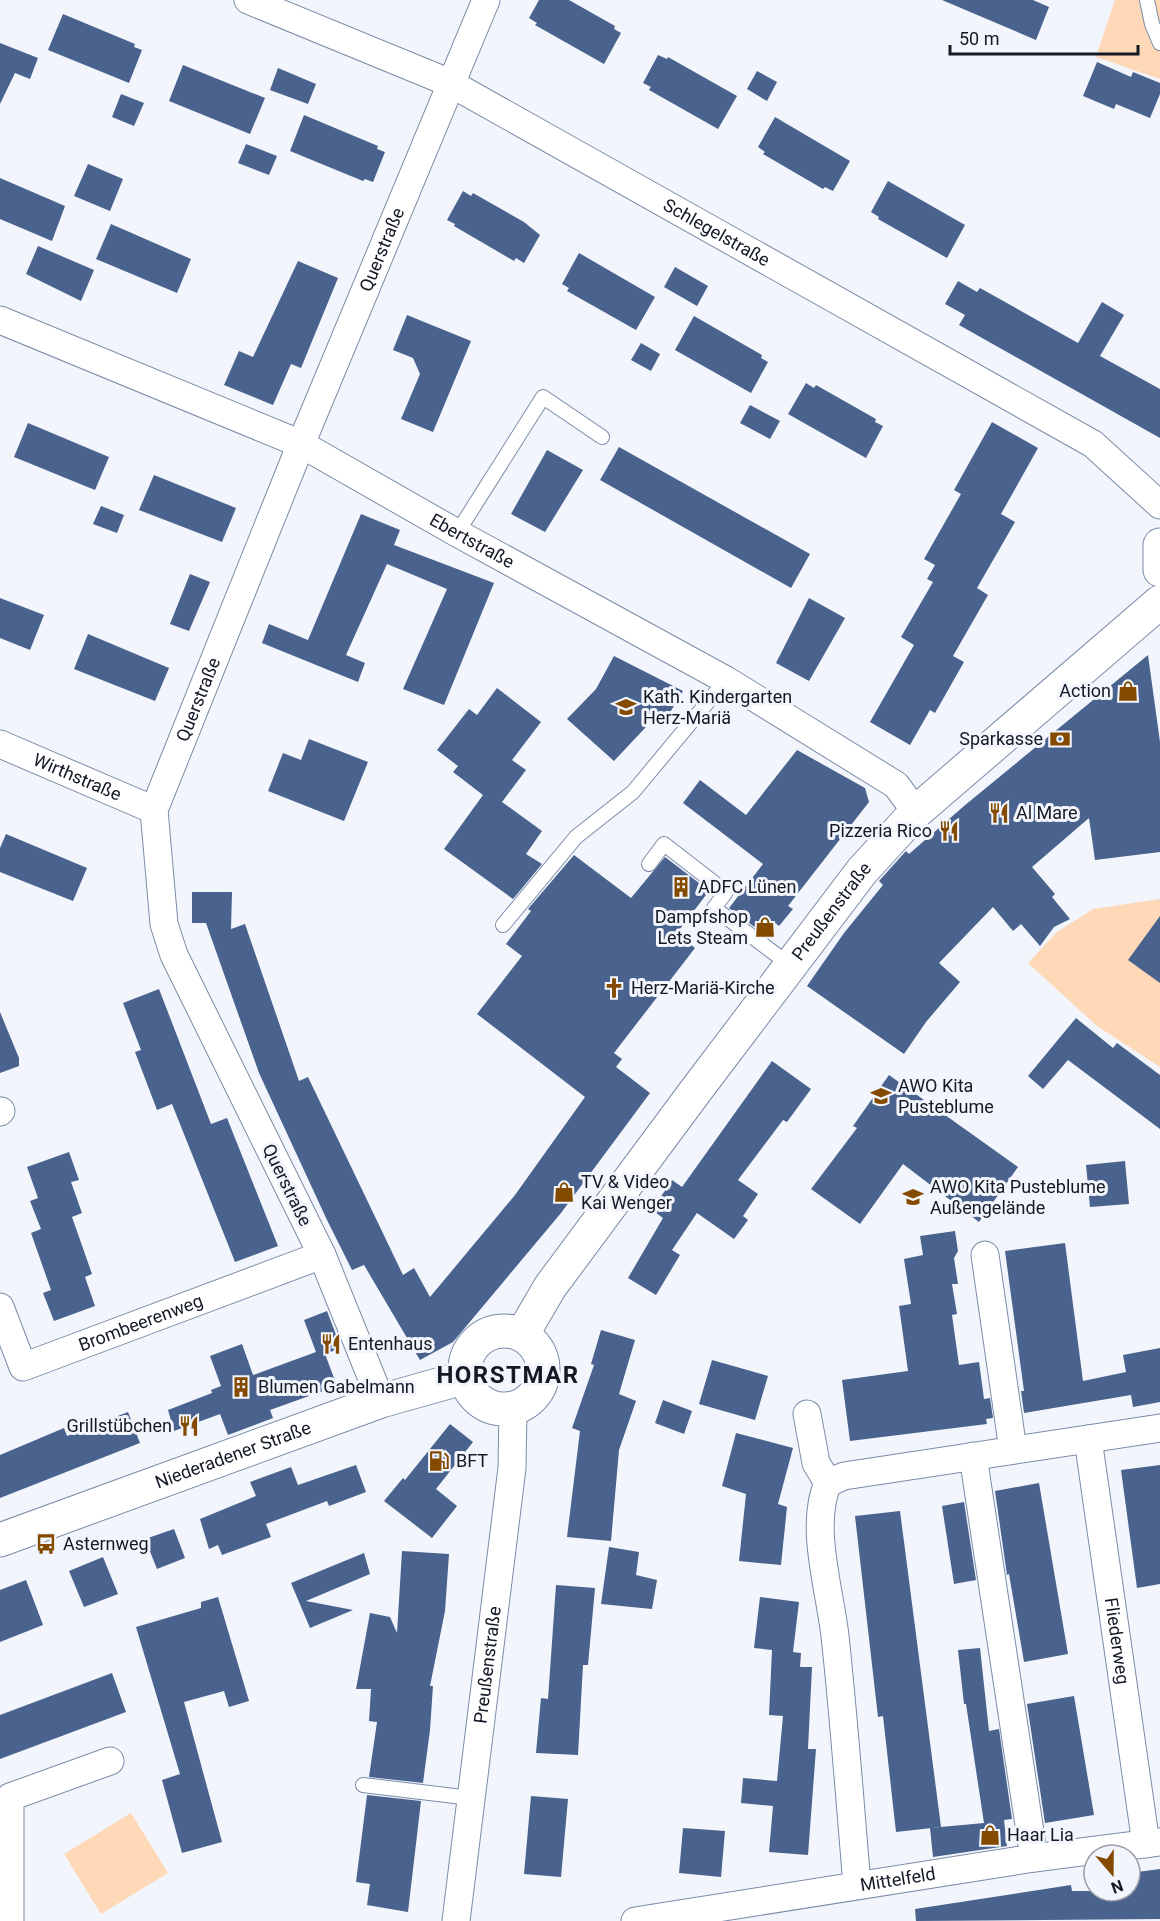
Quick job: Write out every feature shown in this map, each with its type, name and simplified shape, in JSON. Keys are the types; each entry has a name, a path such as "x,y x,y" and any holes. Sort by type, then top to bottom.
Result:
{"street":[{"name":"Schlegelstraße","path":"248,0 450,83 1093,444 1160,505"},
{"name":"Querstraße","path":"381,1401 322,1255 174,955 164,924 154,810 301,444 486,0"},
{"name":"Ebertstraße","path":"0,320 301,444 457,533 726,680 896,785 916,812"},
{"path":"1160,545 1160,570"},
{"name":"Preußenstraße","path":"522,1335 550,1287 862,871 916,812 1160,602"},
{"name":"Wirthstraße","path":"0,744 154,810"},
{"name":"Brombeerenweg","path":"0,1307 23,1367 322,1255"},
{"path":"985,1255 1013,1450"},
{"path":"501,1332 522,1335 533,1343 540,1354 544,1368 542,1381 536,1394 525,1403 513,1408 492,1407 483,1403 475,1396 466,1377 466,1363 471,1349 480,1339 501,1332"},
{"name":"Niederadener Straße","path":"0,1540 381,1401 466,1377"},
{"name":"Preußenstraße","path":"456,1921 512,1468 513,1408"},
{"path":"807,1414 816,1463 828,1483"},
{"path":"857,1886 835,1635 821,1539 821,1498 828,1483 844,1476 1160,1428"},
{"name":"Fliederweg","path":"1088,1439 1153,1843"},
{"path":"974,1456 1034,1858"},
{"path":"10,1921 5,1793 110,1761"},
{"name":"Mittelfeld","path":"635,1921 1034,1858 1153,1843"}],"lane":[{"path":"1147,0 1152,24 1160,43"},
{"path":"457,533 543,397 602,437"},
{"path":"503,925 576,837 633,792 726,680"},
{"path":"649,864 664,844 726,892 714,908 790,965"},
{"path":"363,1785 471,1798"}],"shaded area":[{"path":"1115,0 1160,0 1160,79 1096,57"},
{"path":"1160,899 1160,1067 1097,1026 1028,963 1057,932 1093,909"},
{"path":"131,1813 168,1873 101,1914 64,1854"}],"building":[{"path":"539,0 569,0 615,26 614,29 621,33 604,64 535,25 537,23 529,18"},
{"path":"942,0 1033,0 1049,7 1036,40"},
{"path":"63,14 135,44 134,47 142,50 129,83 48,50"},
{"path":"0,43 38,58 30,79 15,73 0,104"},
{"path":"658,55 667,59 668,57 737,96 718,129 649,90 651,87 643,83"},
{"path":"1097,62 1131,77 1133,72 1160,83 1160,94 1150,118 1116,104 1114,109 1083,96"},
{"path":"183,65 265,98 250,134 169,101"},
{"path":"278,68 316,84 308,104 270,90"},
{"path":"757,71 777,82 767,101 747,89"},
{"path":"121,94 144,103 134,126 112,117"},
{"path":"304,115 378,146 377,149 385,152 373,182 365,179 363,181 290,151"},
{"path":"775,117 850,161 833,191 825,187 823,189 763,154 765,152 758,147"},
{"path":"246,144 277,156 269,175 238,163"},
{"path":"88,164 123,179 110,211 74,196"},
{"path":"0,178 65,206 52,241 0,219"},
{"path":"888,181 965,225 947,258 878,219 879,217 871,212"},
{"path":"463,191 471,196 473,193 524,222 540,235 524,263 516,258 514,261 447,220"},
{"path":"111,224 191,259 177,293 96,259"},
{"path":"38,246 94,270 81,301 26,274"},
{"path":"579,253 655,297 636,330 567,291 569,288 562,284"},
{"path":"298,261 338,278 301,368 291,364 273,405 224,385 239,351 253,357"},
{"path":"675,267 708,286 697,306 664,287"},
{"path":"958,281 977,292 980,288 1078,343 1102,302 1124,315 1100,356 1160,389 1160,438 959,325 965,315 945,304"},
{"path":"407,315 471,341 433,432 401,419 420,374 413,358 393,350"},
{"path":"694,316 762,355 761,358 768,362 751,393 675,350"},
{"path":"641,343 660,354 651,371 631,360"},
{"path":"806,383 814,388 816,385 876,419 875,422 883,426 866,458 788,414"},
{"path":"750,405 780,421 770,439 740,423"},
{"path":"992,422 1038,448 1001,514 1015,522 977,588 988,595 953,656 964,662 935,713 930,710 910,745 870,722 914,645 901,637 933,582 927,579 935,565 924,559 961,494 954,490"},
{"path":"28,423 109,457 95,490 14,457"},
{"path":"619,447 810,554 791,588 600,480"},
{"path":"547,450 583,470 545,532 511,514"},
{"path":"154,475 236,508 222,542 139,510"},
{"path":"101,506 124,515 117,533 93,524"},
{"path":"361,514 400,530 394,545 494,583 444,705 403,689 447,589 387,564 346,655 365,663 358,682 262,643 269,624 308,640"},
{"path":"190,574 210,582 189,631 170,624"},
{"path":"0,598 44,615 30,650 0,638"},
{"path":"809,598 845,618 809,681 776,663"},
{"path":"88,634 169,668 155,701 74,669"},
{"path":"1148,655 1160,742 1160,852 1095,860 1089,818 1032,867 1055,894 1052,897 1070,919 1054,927 1040,946 1021,924 1013,931 993,907 939,963 960,982 926,1022 904,1054 807,986 844,933 883,885 879,881 906,851 909,854"},
{"name":"Kath. Kindergarten Herz-Mariä","path":"614,656 683,691 666,719 654,712 645,728 614,761 567,719 596,689"},
{"path":"497,688 541,722 512,760 526,770 502,802 542,831 526,854 542,864 513,899 444,849 483,795 453,772 458,766 437,750 469,709 477,715"},
{"path":"309,739 368,762 344,821 268,791 283,753 301,760"},
{"path":"797,750 865,788 869,802 788,906 793,909 779,926 774,922 764,934 729,908 763,864 683,803 700,780 746,815"},
{"path":"6,834 87,868 73,901 0,872 0,848"},
{"path":"574,855 631,898 665,857 699,883 709,891 677,933 695,948 614,1053 622,1059 616,1067 650,1093 561,1213 453,1342 420,1360 364,1265 352,1270 327,1220 259,1073 206,923 192,923 192,892 232,892 231,929 245,924 299,1081 308,1077 403,1275 414,1268 430,1297 515,1195 585,1097 477,1014 522,956 506,944 531,911 528,909"},
{"path":"1160,916 1160,983 1128,960"},
{"path":"159,989 211,1124 227,1118 278,1246 235,1262 172,1104 157,1110 135,1052 141,1050 123,1003"},
{"path":"0,1012 19,1058 19,1066 0,1073"},
{"path":"1076,1018 1113,1048 1117,1043 1160,1075 1160,1129 1068,1060 1043,1089 1028,1076"},
{"path":"772,1061 811,1089 787,1122 783,1120 738,1180 758,1194 743,1216 748,1220 734,1239 697,1213 672,1250 680,1255 656,1295 628,1278 663,1218 652,1210 672,1180 682,1187"},
{"path":"889,1075 1018,1167 979,1222 903,1164 860,1224 811,1189 857,1128 853,1126"},
{"path":"69,1152 79,1180 71,1182 82,1213 72,1217 92,1274 85,1277 95,1306 54,1321 43,1293 51,1290 31,1233 41,1229 30,1201 38,1198 27,1167"},
{"path":"1125,1161 1129,1204 1090,1207 1086,1165"},
{"path":"955,1231 958,1251 954,1258 958,1284 952,1284 957,1314 952,1315 959,1365 979,1362 984,1399 990,1398 993,1418 986,1419 987,1424 850,1441 842,1380 908,1371 899,1306 911,1304 904,1259 923,1255 920,1236"},
{"path":"1065,1243 1083,1381 1126,1372 1123,1355 1160,1348 1160,1402 1133,1407 1131,1395 1024,1413 1021,1391 1024,1391 1005,1251"},
{"path":"327,1311 341,1348 325,1354 337,1386 270,1410 273,1418 228,1435 220,1414 174,1431 168,1410 212,1393 211,1390 221,1386 210,1356 242,1344 253,1375 316,1352 304,1320"},
{"path":"601,1330 635,1340 619,1394 636,1401 619,1450 611,1541 567,1537 580,1431 572,1428 594,1365 591,1364"},
{"path":"712,1360 768,1376 755,1420 699,1404"},
{"path":"663,1400 692,1411 684,1434 655,1423"},
{"path":"128,1412 140,1443 0,1498 0,1455 64,1428 67,1436"},
{"path":"450,1424 473,1442 436,1489 457,1506 432,1538 384,1501 403,1478 405,1480"},
{"path":"736,1433 793,1448 778,1504 787,1507 781,1565 739,1561 746,1494 722,1486"},
{"path":"356,1465 366,1492 329,1506 327,1501 266,1524 271,1537 222,1555 218,1545 209,1549 200,1519 256,1496 250,1482 291,1467 298,1485"},
{"path":"1160,1465 1160,1584 1137,1588 1121,1470"},
{"path":"1039,1483 1068,1654 1024,1662 1009,1574 1007,1575 995,1491"},
{"path":"964,1502 976,1580 954,1584 942,1506"},
{"path":"900,1511 941,1827 896,1832 883,1716 878,1717 855,1516"},
{"path":"174,1529 185,1558 157,1569 145,1539"},
{"path":"609,1547 639,1552 636,1575 657,1580 652,1609 601,1604"},
{"path":"402,1551 449,1554 445,1611 430,1686 433,1686 430,1730 423,1783 369,1777 377,1722 369,1721 371,1689 356,1689 370,1613 390,1617 397,1633"},
{"path":"364,1553 370,1574 306,1601 353,1610 310,1628 291,1583"},
{"path":"103,1557 118,1594 84,1607 69,1571"},
{"path":"26,1580 43,1625 0,1642 0,1590"},
{"path":"556,1585 595,1588 588,1665 583,1665 578,1755 536,1753 541,1698 548,1699"},
{"path":"218,1597 249,1701 229,1707 224,1691 184,1702 222,1842 182,1853 162,1780 180,1774 136,1627 201,1608 201,1602"},
{"path":"760,1597 799,1602 793,1652 801,1653 800,1667 812,1667 808,1749 816,1749 808,1855 769,1852 773,1806 741,1803 743,1778 777,1781 783,1716 769,1715 772,1650 754,1648"},
{"path":"980,1648 989,1731 999,1729 1012,1819 1004,1820 1007,1846 933,1857 930,1828 984,1823 966,1704 964,1704 958,1650"},
{"path":"112,1673 126,1712 0,1759 0,1715"},
{"path":"1074,1696 1094,1815 1045,1823 1027,1704"},
{"path":"367,1795 421,1801 408,1912 367,1905 370,1884 356,1882"},
{"path":"531,1796 568,1799 561,1877 524,1874"},
{"path":"683,1828 725,1831 721,1877 679,1873"},
{"path":"1160,1869 1160,1919 916,1921 915,1909 1071,1885 1072,1891 1082,1891 1082,1903 1142,1903 1142,1871"}],"place":[{"name":"Action","path":"1128,691"},
{"name":"Kath. Kindergarten Herz-Mariä","path":"626,707"},
{"name":"Sparkasse","path":"1060,739"},
{"name":"Al Mare","path":"999,813"},
{"name":"Pizzeria Rico","path":"949,831"},
{"name":"ADFC Lünen","path":"681,887"},
{"name":"Dampfshop Lets Steam","path":"765,927"},
{"name":"Herz-Mariä-Kirche","path":"614,988"},
{"name":"AWO Kita Pusteblume","path":"881,1096"},
{"name":"TV & Video Kai Wenger","path":"564,1192"},
{"name":"AWO Kita Pusteblume Außengelände","path":"913,1197"},
{"name":"Entenhaus","path":"331,1344"},
{"name":"Blumen Gabelmann","path":"241,1387"},
{"name":"Grillstübchen","path":"189,1426"},
{"name":"BFT","path":"439,1461"},
{"name":"Asternweg","path":"46,1544"},
{"name":"Haar Lia","path":"990,1835"}],"district":[{"name":"HORSTMAR","path":"508,1375"}]}
